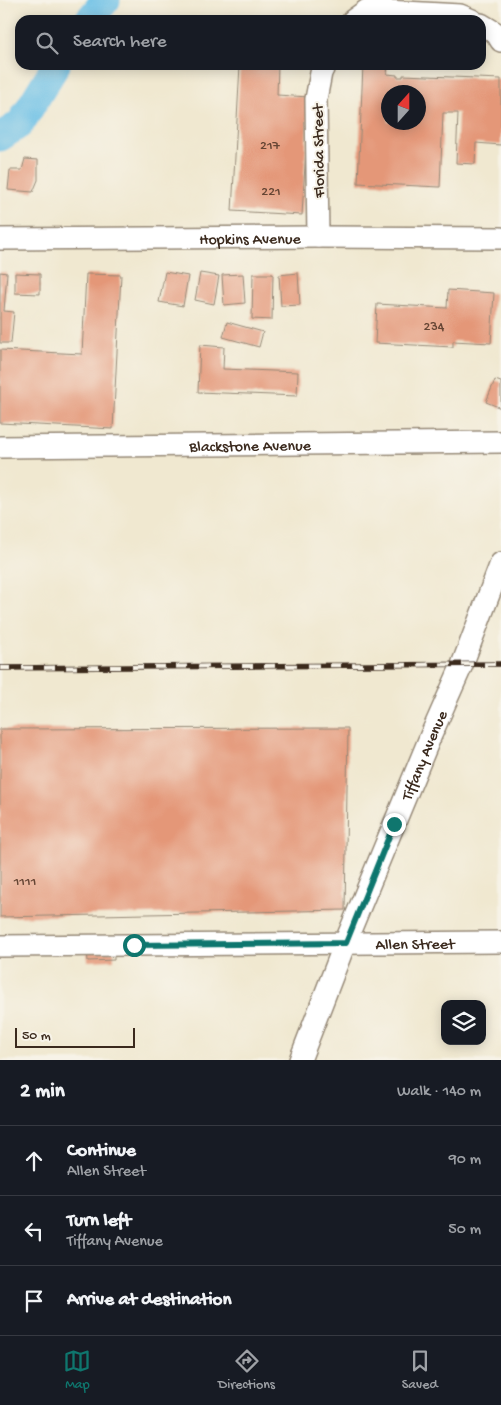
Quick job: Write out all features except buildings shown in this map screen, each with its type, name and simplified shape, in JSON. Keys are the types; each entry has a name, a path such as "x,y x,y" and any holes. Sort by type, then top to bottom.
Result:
{"street":[{"path":"360,15 460,15"},
{"path":"486,27 496,34 501,41"},
{"name":"Florida Street","path":"318,237 316,98 322,70"},
{"name":"Hopkins Avenue","path":"0,239 501,238"},
{"name":"Blackstone Avenue","path":"0,447 501,442"},
{"name":"Tiffany Avenue","path":"300,1060 431,735 462,665 501,563"},
{"name":"Allen Street","path":"0,946 501,942"}],"waterway":[{"path":"93,15 106,0"},
{"path":"0,137 20,124 53,70"}],"railway":[{"path":"0,668 501,664"}],"route":[{"path":"134,945 346,943 394,824"}]}
